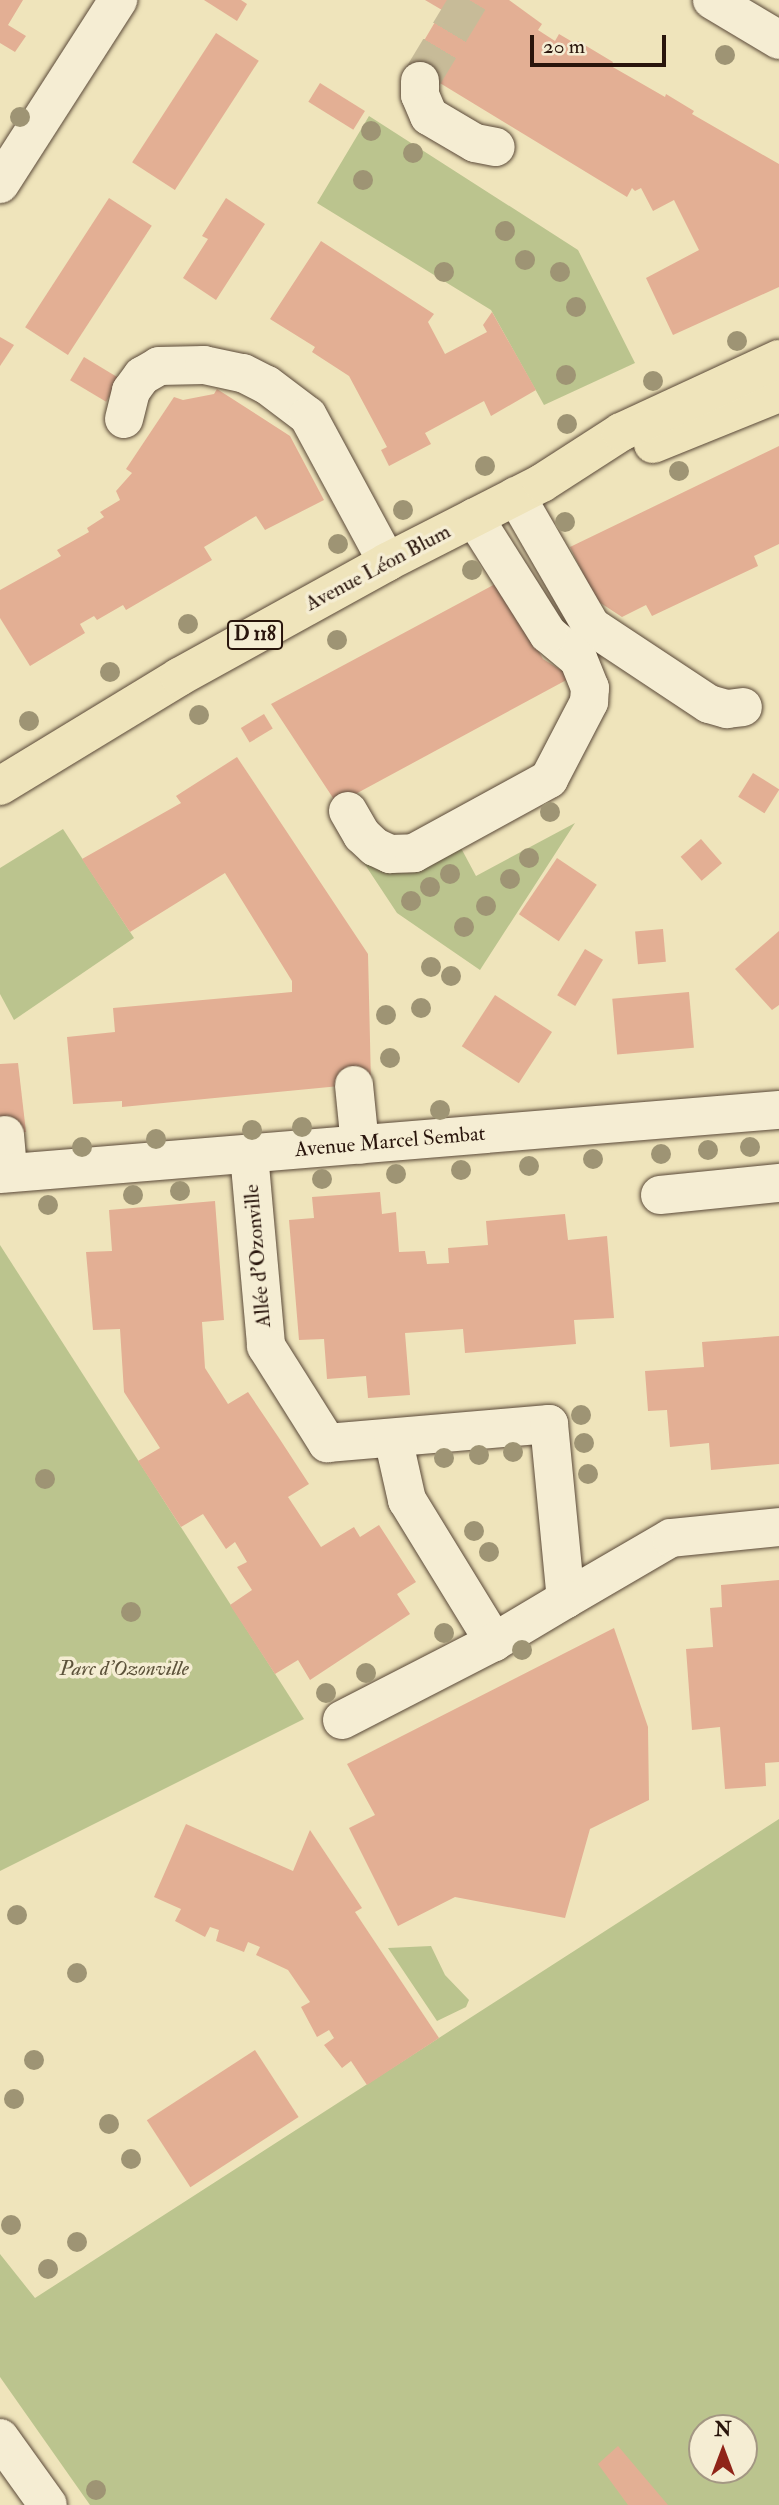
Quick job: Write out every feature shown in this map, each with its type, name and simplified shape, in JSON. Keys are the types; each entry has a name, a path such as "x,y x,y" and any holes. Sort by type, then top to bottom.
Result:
{"main road":[{"name":"Avenue Léon Blum","path":"0,786 179,677 387,562 529,489 621,432 779,359"},
{"name":"Avenue Léon Blum","path":"529,489 632,453 779,393"}],"street":[{"path":"0,184 118,0"},
{"path":"712,0 779,40"},
{"path":"420,81 420,95 429,116 475,143 496,147"},
{"path":"124,419 131,391 142,376 159,366 177,363 204,365 243,373 267,384 307,416 387,562"},
{"path":"529,489 591,625 709,704 727,709 743,707"},
{"path":"348,811 362,835 375,847 390,854 414,853 549,779 589,702 590,688 578,659 548,634 474,517"},
{"path":"354,1085 360,1145"},
{"name":"Avenue Marcel Sembat","path":"4,1174 779,1110"},
{"path":"4,1174 5,1135"},
{"name":"Allée d'Ozonville","path":"249,1154 266,1346 327,1443 549,1424 566,1598"},
{"path":"660,1195 779,1184"},
{"path":"393,1438 407,1500 494,1643"},
{"path":"342,1720 494,1643 671,1538 779,1527"},
{"path":"0,2438 48,2505"}],"green space":[{"path":"369,116 578,250 635,363 544,405 491,310 317,203"},
{"path":"575,823 480,970 397,913 354,848 392,873 407,873 461,848 476,876"},
{"path":"63,829 134,938 14,1020 0,994 0,868"},
{"name":"Parc d'Ozonville","path":"0,1245 304,1719 0,1871"},
{"path":"779,1819 779,2505 90,2505 0,2377 0,2254 35,2298"},
{"path":"431,1946 445,1975 469,2000 466,2007 437,2021 388,1948"}],"building":[{"path":"0,0 23,0 8,25 26,36 15,52 0,43"},
{"path":"204,0 241,0 247,4 237,21"},
{"path":"425,0 509,0 542,24 538,30 555,41 559,34 576,44 578,41 613,62 611,66 665,97 666,94 694,111 692,114 779,164 779,287 673,335 646,278 699,250 674,200 653,211 641,188 635,191 632,188 627,197 430,77 435,69 415,56 442,10"},
{"path":"216,33 259,61 175,190 132,162"},
{"path":"320,83 365,111 353,130 308,102"},
{"path":"109,198 152,226 68,355 25,327"},
{"path":"226,198 265,224 216,300 183,278 208,239 202,236"},
{"path":"321,241 434,314 428,322 445,354 487,332 483,325 492,312 536,390 491,416 484,401 425,433 431,444 389,466 381,450 387,447 349,376 312,352 315,347 270,319"},
{"path":"0,337 14,345 0,366"},
{"path":"84,357 120,379 106,402 70,380"},
{"path":"217,389 290,436 324,500 265,530 256,516 204,547 212,560 126,610 123,605 97,620 94,616 80,624 85,633 30,666 0,618 0,590 61,556 57,550 89,532 87,528 104,517 100,512 120,500 116,491 132,473 126,469 174,397 183,400 214,394"},
{"path":"779,446 779,544 754,556 758,566 652,616 646,605 622,617 596,600 570,547"},
{"path":"499,582 543,659 572,677 337,804 271,704"},
{"path":"264,714 273,729 250,742 241,728"},
{"path":"237,757 368,954 371,1083 122,1107 122,1101 73,1104 67,1037 115,1032 113,1008 292,992 292,981 225,873 130,932 82,859 181,803 176,796"},
{"path":"753,773 779,789 764,813 738,797"},
{"path":"701,839 722,863 702,881 681,857"},
{"path":"557,858 597,885 559,941 519,914"},
{"path":"663,929 666,962 638,964 635,931"},
{"path":"779,931 779,1005 772,1010 735,969"},
{"path":"585,949 603,960 575,1006 557,995"},
{"path":"689,992 694,1048 617,1054 612,999"},
{"path":"495,995 552,1032 519,1083 462,1046"},
{"path":"18,1063 26,1132 0,1135 0,1064"},
{"path":"380,1192 382,1214 396,1212 399,1252 425,1251 427,1264 449,1263 448,1248 488,1245 486,1221 565,1214 568,1240 607,1236 614,1318 574,1320 576,1344 465,1353 463,1329 405,1333 410,1395 368,1398 366,1376 327,1379 324,1339 299,1340 289,1220 314,1218 312,1197"},
{"path":"215,1201 224,1320 202,1322 205,1368 228,1404 248,1392 309,1484 288,1497 321,1547 354,1527 360,1537 379,1525 416,1582 397,1594 410,1614 310,1680 298,1660 275,1674 230,1605 252,1590 237,1567 247,1562 235,1542 226,1549 203,1514 181,1527 138,1461 160,1448 124,1392 120,1329 93,1330 86,1252 112,1251 109,1210"},
{"path":"779,1336 779,1464 711,1470 709,1443 670,1447 667,1410 648,1411 645,1371 704,1367 702,1342"},
{"path":"779,1580 779,1762 765,1763 766,1786 725,1789 720,1727 692,1730 686,1649 713,1647 710,1608 722,1607 721,1585"},
{"path":"614,1628 648,1727 649,1800 590,1829 565,1918 455,1897 398,1926 349,1828 375,1815 347,1764"},
{"path":"186,1824 293,1871 310,1830 362,1908 355,1912 439,2038 367,2085 351,2061 342,2068 324,2045 334,2038 329,2030 317,2037 301,2007 310,2002 288,1970 256,1955 260,1947 248,1942 244,1952 216,1941 219,1930 210,1927 205,1937 175,1921 181,1909 154,1897"},
{"path":"255,2050 299,2117 190,2187 147,2120"},
{"path":"618,2446 668,2505 628,2505 598,2464"}],"tunnel":[{"path":"420,81 469,0"}]}
